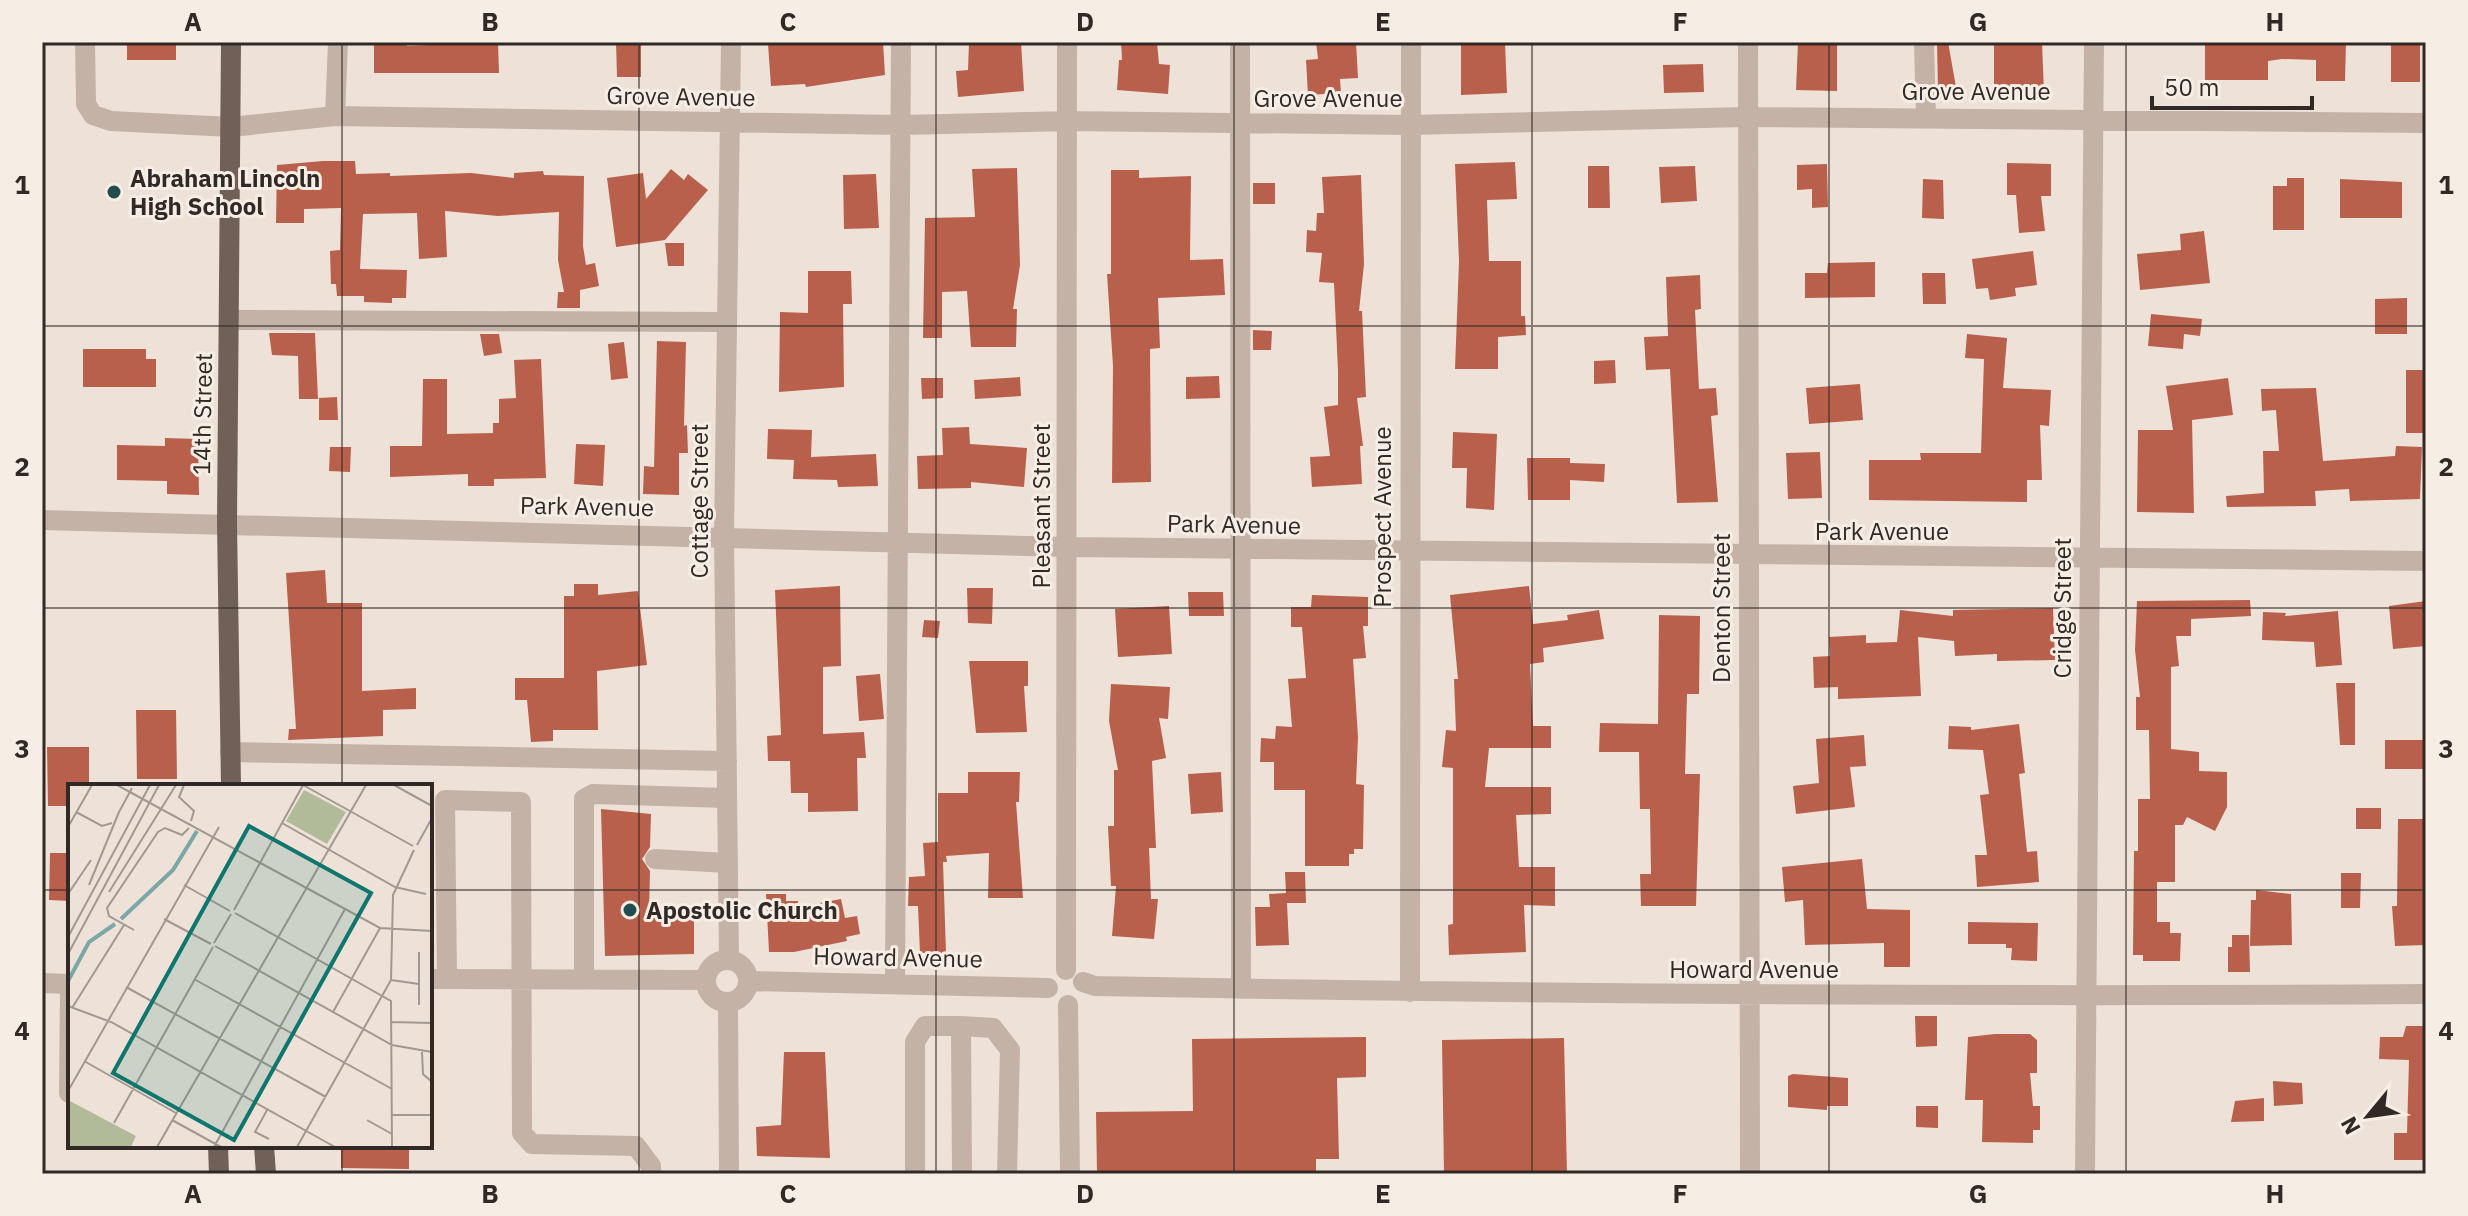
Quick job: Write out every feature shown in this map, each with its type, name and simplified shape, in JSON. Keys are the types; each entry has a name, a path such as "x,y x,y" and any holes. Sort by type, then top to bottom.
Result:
{"main road":[{"name":"14th Street","path":"231,42 227,523 231,784"},
{"path":"218,1148 219,1174"},
{"path":"264,1148 266,1174"}],"street":[{"name":"Grove Avenue","path":"85,42 86,104 93,115 111,121 231,127 335,116 902,125 1068,121 1410,125 1747,117 2093,117 2426,123"},
{"path":"335,116 338,42"},
{"name":"Cottage Street","path":"729,960 724,535 731,42"},
{"path":"895,983 901,42"},
{"name":"Pleasant Street","path":"1066,970 1067,42"},
{"path":"1240,42 1241,989"},
{"name":"Prospect Avenue","path":"1410,992 1408,553 1411,42"},
{"name":"Denton Street","path":"1748,42 1750,1174"},
{"path":"1924,42 1926,118"},
{"name":"Cridge Street","path":"2085,1174 2094,42"},
{"path":"229,320 725,322"},
{"name":"Park Avenue","path":"42,520 1408,553 2426,561"},
{"path":"230,752 727,761"},
{"path":"584,979 584,799 593,794 727,798"},
{"path":"651,1174 651,1166 636,1146 532,1144 522,1133 519,980 521,802 445,800 439,979 519,980 706,980"},
{"path":"655,859 728,863"},
{"path":"729,960 741,966 748,981 741,997 728,1002 710,993 706,980 716,963 729,960"},
{"path":"1066,970 1076,973 1083,982 1079,999 1068,1005 1056,1002 1048,988 1051,977 1066,970"},
{"name":"Howard Avenue","path":"748,981 1048,988"},
{"name":"Howard Avenue","path":"1083,982 1241,989 1748,996 2426,994"},
{"path":"42,983 68,984"},
{"path":"728,1002 729,1174"},
{"path":"1068,1005 1070,1174"},
{"path":"915,1174 915,1042 925,1026 993,1028 1010,1050 1007,1174"},
{"path":"961,1026 962,1174"}],"building":[{"path":"127,42 176,42 176,60 127,60"},
{"path":"374,42 407,42 407,46 498,42 499,73 374,73"},
{"path":"616,42 641,42 641,77 617,77"},
{"path":"883,42 885,75 806,87 805,84 771,86 768,44"},
{"path":"969,42 1021,42 1024,91 958,97 956,71 968,70"},
{"path":"1121,42 1157,42 1159,64 1170,65 1168,94 1117,90 1119,60 1122,60"},
{"path":"1316,42 1356,42 1358,78 1340,79 1341,93 1308,95 1306,60 1318,59"},
{"path":"1461,42 1505,42 1507,93 1461,95"},
{"path":"1798,42 1837,42 1837,91 1796,90"},
{"path":"1937,42 1948,42 1956,87 1938,90"},
{"path":"1994,42 2042,42 2044,93 1994,95"},
{"path":"2205,42 2346,42 2345,81 2316,81 2316,60 2282,59 2268,61 2268,80 2205,80"},
{"path":"2391,42 2420,42 2420,82 2391,82"},
{"path":"1703,64 1704,92 1664,93 1663,65"},
{"path":"355,161 356,174 390,173 390,176 471,173 514,178 514,173 543,171 544,175 584,176 583,246 586,265 595,263 599,286 580,290 580,308 557,308 558,292 564,292 558,260 559,212 498,216 445,211 447,257 419,259 417,213 363,214 360,269 407,270 406,298 392,298 392,303 364,302 364,296 337,296 336,284 331,284 330,251 340,250 341,208 304,209 304,223 276,223 277,165"},
{"path":"1515,162 1517,199 1487,200 1489,261 1521,261 1521,316 1525,316 1526,335 1498,337 1498,369 1455,369 1459,261 1455,164"},
{"path":"2007,163 2051,164 2051,196 2041,196 2045,231 2019,233 2016,195 2007,195"},
{"path":"1827,164 1828,207 1812,208 1812,189 1797,190 1797,165"},
{"path":"1588,166 1609,166 1610,208 1588,208"},
{"path":"1695,166 1697,201 1661,203 1659,167"},
{"path":"1017,168 1020,265 1013,309 1017,309 1016,347 971,347 967,291 942,292 942,338 923,338 925,218 975,217 972,169"},
{"path":"671,169 684,180 688,174 708,190 665,240 616,247 607,178 643,173 646,199"},
{"path":"1111,170 1139,170 1139,178 1191,176 1190,260 1223,259 1225,295 1158,298 1160,348 1150,349 1151,482 1112,483 1113,366 1107,274 1111,274"},
{"path":"876,174 879,228 844,229 843,175"},
{"path":"1361,175 1364,264 1359,311 1362,311 1366,397 1357,398 1363,446 1360,446 1362,484 1312,487 1310,457 1330,456 1324,407 1338,405 1338,371 1334,283 1319,282 1322,253 1306,252 1307,230 1316,231 1317,213 1324,213 1322,177"},
{"path":"2287,178 2304,178 2304,230 2273,230 2273,186 2287,186"},
{"path":"1923,179 1943,180 1944,219 1922,218"},
{"path":"2340,179 2402,182 2402,218 2340,218"},
{"path":"1253,183 1275,183 1275,204 1253,204"},
{"path":"2204,231 2210,283 2140,290 2137,254 2181,250 2180,234"},
{"path":"665,243 684,243 684,266 668,266"},
{"path":"2033,251 2037,285 2015,288 2016,296 1990,300 1988,288 1976,289 1972,259"},
{"path":"1875,262 1875,297 1805,298 1805,273 1827,273 1828,263"},
{"path":"808,271 851,271 852,304 843,304 844,387 779,392 780,312 808,313"},
{"path":"1922,273 1945,273 1946,304 1923,304"},
{"path":"1700,275 1701,309 1695,310 1699,389 1716,388 1718,415 1711,416 1718,502 1677,503 1670,369 1646,370 1644,337 1668,336 1666,277"},
{"path":"2407,298 2407,334 2375,334 2375,299"},
{"path":"2151,314 2202,319 2200,336 2184,334 2183,349 2148,346"},
{"path":"1253,330 1272,331 1271,350 1253,350"},
{"path":"269,333 315,333 318,399 299,399 298,356 272,355"},
{"path":"480,334 499,334 502,353 484,356"},
{"path":"1967,334 2007,338 2003,388 2051,390 2049,426 2040,425 2042,480 2027,480 2027,502 1869,500 1869,460 1921,460 1920,453 1981,453 1984,359 1965,358"},
{"path":"657,341 686,342 684,426 687,425 688,453 679,453 679,495 643,494 644,466 654,467"},
{"path":"624,342 628,378 611,380 608,344"},
{"path":"83,349 146,349 146,359 156,359 156,387 83,387"},
{"path":"541,359 546,478 494,479 494,486 468,486 468,474 390,477 390,446 422,446 423,379 447,379 447,434 493,433 493,423 499,423 499,399 516,398 514,360"},
{"path":"1615,360 1616,383 1594,384 1594,361"},
{"path":"2406,370 2426,370 2426,433 2406,433"},
{"path":"1219,376 1220,398 1186,399 1186,377"},
{"path":"1020,377 1021,396 975,399 974,380"},
{"path":"921,378 943,378 943,398 922,399"},
{"path":"2228,378 2233,415 2192,420 2194,513 2137,512 2138,430 2173,430 2166,386"},
{"path":"1860,384 1863,420 1809,424 1806,388"},
{"path":"2316,388 2323,461 2395,456 2396,446 2422,447 2420,499 2350,501 2349,489 2315,491 2316,506 2227,507 2226,496 2264,493 2263,451 2279,451 2276,410 2262,411 2261,389"},
{"path":"337,397 338,420 319,420 319,398"},
{"path":"969,427 970,444 1027,448 1024,487 971,482 971,488 918,489 917,456 943,455 942,428"},
{"path":"768,429 812,430 811,457 876,454 878,486 838,487 837,480 793,479 794,460 767,459"},
{"path":"1453,432 1497,434 1494,510 1466,508 1467,468 1452,468"},
{"path":"165,438 198,439 199,495 167,494 167,481 117,480 117,445 165,446"},
{"path":"576,444 605,445 603,486 574,484"},
{"path":"330,447 351,447 350,472 329,471"},
{"path":"1820,452 1822,498 1788,499 1786,453"},
{"path":"1527,458 1570,458 1570,463 1605,464 1604,482 1570,480 1570,500 1528,500"},
{"path":"325,570 327,603 362,603 362,691 416,688 416,709 383,710 383,736 288,740 289,729 296,729 286,573"},
{"path":"574,584 598,584 598,595 638,591 647,665 597,671 598,730 553,730 553,741 531,742 527,700 515,700 515,678 564,678 564,596 574,596"},
{"path":"840,586 841,666 823,667 823,734 864,732 866,758 857,758 858,811 808,812 808,793 791,793 790,761 768,761 767,736 781,735 775,590"},
{"path":"1529,586 1533,624 1568,620 1567,615 1599,610 1604,639 1543,648 1544,662 1530,664 1533,726 1551,726 1551,748 1489,748 1485,787 1551,787 1551,814 1516,815 1519,867 1555,867 1555,906 1524,905 1526,952 1449,955 1448,925 1453,924 1453,768 1442,767 1446,730 1456,731 1454,679 1458,679 1450,595"},
{"path":"967,588 993,588 992,624 968,623"},
{"path":"1188,592 1223,592 1224,616 1189,616"},
{"path":"1312,595 1368,597 1368,626 1363,626 1366,658 1353,659 1358,737 1356,784 1364,785 1363,849 1354,849 1354,854 1349,854 1349,866 1305,866 1305,790 1274,790 1274,762 1260,762 1261,738 1275,739 1276,726 1292,727 1288,679 1306,678 1302,627 1291,627 1291,607 1311,607"},
{"path":"2250,600 2251,616 2191,619 2191,636 2176,636 2179,666 2171,667 2171,749 2199,752 2199,771 2227,772 2227,807 2215,831 2187,817 2183,825 2175,825 2175,882 2157,882 2157,922 2170,922 2170,933 2181,933 2180,961 2143,961 2143,955 2133,955 2138,799 2150,799 2149,730 2136,730 2136,697 2140,697 2135,650 2137,601"},
{"path":"2426,601 2426,646 2393,649 2389,606"},
{"path":"1169,606 1172,654 1118,657 1115,609"},
{"path":"2053,608 2055,660 1997,661 1997,654 1955,656 1954,641 1918,637 1921,696 1838,699 1838,687 1814,688 1813,657 1830,656 1829,637 1866,635 1866,643 1897,642 1900,610 1953,616 1953,610"},
{"path":"2338,611 2342,665 2316,667 2314,642 2262,640 2263,612 2286,613 2285,616"},
{"path":"1659,615 1700,616 1699,694 1687,694 1685,774 1700,774 1696,906 1641,906 1640,874 1651,874 1650,809 1640,809 1639,752 1599,752 1600,723 1658,724"},
{"path":"924,620 940,621 938,638 922,637"},
{"path":"969,661 1028,661 1028,686 1024,686 1027,732 976,733"},
{"path":"880,674 884,719 859,721 856,676"},
{"path":"2336,683 2355,683 2355,745 2340,745"},
{"path":"1111,684 1170,687 1168,719 1159,718 1166,758 1152,761 1156,848 1149,848 1151,899 1158,899 1154,939 1112,936 1116,886 1111,886 1108,826 1114,826 1114,770 1118,770 1109,721"},
{"path":"136,710 176,710 177,779 137,779"},
{"path":"2019,724 2025,773 2019,774 2027,852 2037,851 2039,882 1977,887 1975,855 1987,855 1980,795 1989,794 1983,750 1948,749 1949,726 1971,727 1971,730"},
{"path":"1864,735 1866,766 1850,767 1855,807 1796,814 1793,786 1819,783 1816,739"},
{"path":"2385,740 2426,740 2426,769 2385,769"},
{"path":"47,747 89,747 89,784 68,784 68,806 48,806"},
{"path":"968,772 1020,772 1019,802 1016,802 1023,898 988,898 989,853 946,856 947,862 943,862 946,953 920,953 918,906 908,906 909,877 925,876 923,843 938,842 938,793 968,793"},
{"path":"1221,772 1223,812 1191,814 1188,774"},
{"path":"2356,808 2381,808 2381,829 2356,829"},
{"path":"601,809 651,814 650,847 642,859 650,871 649,911 694,911 694,954 605,956"},
{"path":"2398,819 2426,819 2426,945 2395,946 2392,906 2397,906"},
{"path":"50,853 68,853 68,901 49,900"},
{"path":"1862,859 1867,909 1910,910 1910,967 1884,967 1884,943 1805,945 1803,900 1785,902 1782,867"},
{"path":"1285,872 1305,872 1306,903 1287,903 1289,945 1256,946 1255,907 1270,907 1269,894 1286,893"},
{"path":"2341,873 2361,873 2360,908 2341,908"},
{"path":"2256,890 2291,894 2292,945 2250,946 2251,900 2256,900"},
{"path":"766,894 786,894 786,901 798,901 798,907 841,899 845,918 857,916 860,934 846,937 847,941 794,952 769,952"},
{"path":"1968,922 2038,923 2037,961 2011,960 2012,948 2006,948 2006,944 1968,944"},
{"path":"2232,935 2249,935 2250,972 2228,972 2228,947 2232,947"},
{"path":"1915,1016 1937,1016 1937,1046 1916,1047"},
{"path":"2406,1026 2426,1026 2426,1160 2394,1160 2394,1133 2407,1133 2409,1060 2379,1059 2380,1037 2403,1037"},
{"path":"2030,1034 2037,1040 2037,1073 2030,1073 2033,1106 2040,1106 2040,1130 2033,1130 2033,1143 1982,1142 1983,1100 1965,1100 1968,1037"},
{"path":"1366,1037 1366,1077 1337,1078 1339,1159 1316,1159 1316,1174 1097,1174 1096,1112 1193,1111 1192,1039"},
{"path":"1564,1038 1567,1174 1444,1174 1442,1040"},
{"path":"784,1052 825,1052 830,1158 757,1156 756,1127 781,1125"},
{"path":"1788,1076 1848,1078 1848,1106 1827,1106 1827,1110 1788,1107"},
{"path":"2273,1081 2302,1083 2303,1104 2274,1106"},
{"path":"2264,1098 2264,1121 2231,1122 2235,1101"},
{"path":"1916,1106 1938,1106 1938,1128 1916,1127"},
{"path":"341,1148 409,1148 409,1169 341,1168"}],"place":[{"name":"Abraham Lincoln High School","path":"114,192"},
{"name":"Apostolic Church","path":"630,910"}]}
